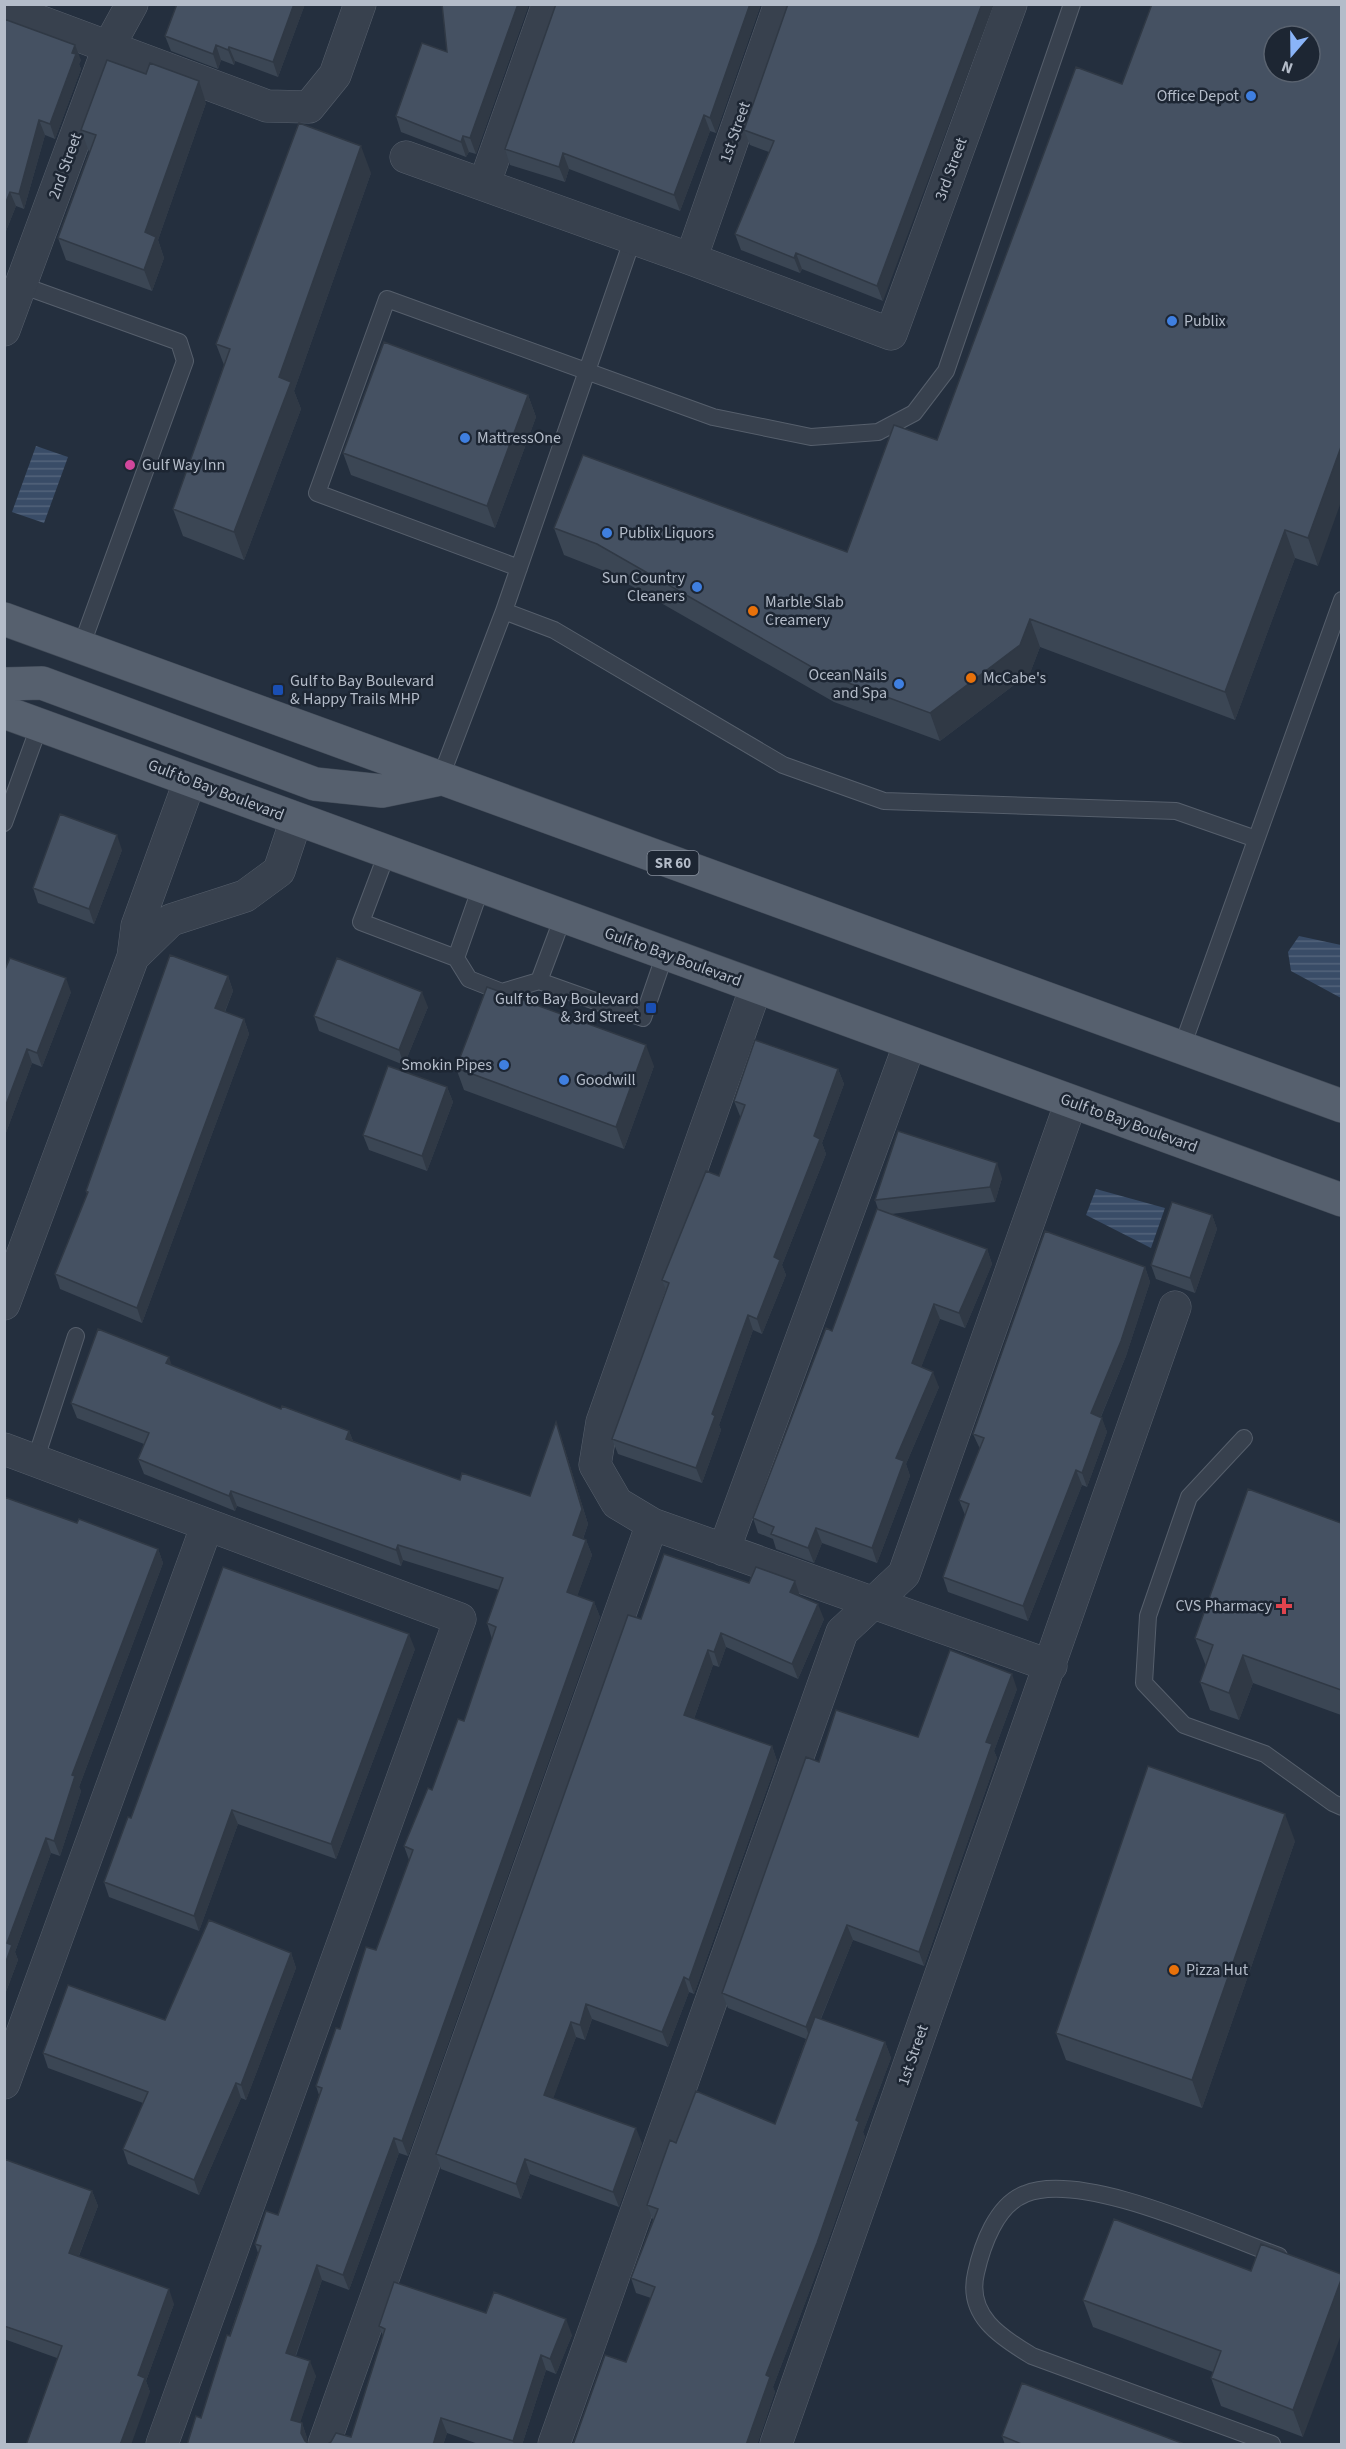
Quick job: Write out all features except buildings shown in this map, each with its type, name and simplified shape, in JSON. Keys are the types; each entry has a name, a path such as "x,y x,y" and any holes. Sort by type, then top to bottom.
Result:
{"main road":[{"name":"SR 60","path":"4,619 1341,1106"},
{"path":"4,684 42,683 315,784 382,791 440,778"},
{"name":"Gulf to Bay Boulevard","path":"4,712 1341,1200"}],"street":[{"name":"2nd Street","path":"4,330 109,46 132,4"},
{"path":"4,8 267,106 309,107 336,75 360,4"},
{"path":"484,185 548,4"},
{"name":"1st Street","path":"691,259 780,4"},
{"name":"3rd Street","path":"691,259 891,334 1011,4"},
{"path":"406,156 691,259"},
{"path":"4,1304 133,957 137,926 190,780"},
{"path":"133,957 171,920 245,896 279,871 296,820"},
{"path":"756,987 602,1422 595,1465 617,1503 652,1524 1051,1666"},
{"path":"724,1550 910,1043"},
{"path":"554,2445 842,1632 904,1574 1071,1102"},
{"name":"1st Street","path":"776,2445 1175,1308"},
{"path":"4,1449 460,1619 162,2445"},
{"path":"324,2445 652,1524"},
{"path":"4,2083 207,1525"}],"lane":[{"path":"519,568 317,493 387,299 713,417 811,437 878,432 914,413 946,372 1072,4"},
{"path":"440,778 504,611 633,238"},
{"path":"21,285 179,342 185,362 81,647"},
{"path":"1182,1047 1341,600"},
{"path":"504,611 554,630 783,765 884,801 1176,811 1256,839"},
{"path":"4,823 40,724"},
{"path":"387,853 360,922 456,958 469,979 502,992 540,981 643,1018 665,954"},
{"path":"456,958 481,887"},
{"path":"540,981 563,917"},
{"path":"35,1461 76,1336"},
{"path":"1244,1438 1189,1497 1148,1616 1144,1683 1184,1725 1265,1754 1341,1807"},
{"path":"1272,2445 1032,2356 999,2337 981,2317 973,2286 983,2243 1000,2214 1024,2194 1067,2188 1108,2194 1297,2263"}],"water":[{"path":"36,446 68,457 44,523 12,512"},
{"path":"1299,936 1341,945 1341,998 1291,971 1288,952"},
{"path":"1096,1189 1165,1208 1151,1248 1086,1215"}],"place":[{"name":"Office Depot","path":"1251,96"},
{"name":"Publix","path":"1172,321"},
{"name":"MattressOne","path":"465,438"},
{"name":"Gulf Way Inn","path":"130,465"},
{"name":"Publix Liquors","path":"607,533"},
{"name":"Sun Country Cleaners","path":"697,587"},
{"name":"Marble Slab Creamery","path":"753,611"},
{"name":"McCabe's","path":"971,678"},
{"name":"Ocean Nails and Spa","path":"899,684"},
{"name":"Gulf to Bay Boulevard & Happy Trails MHP","path":"278,690"},
{"name":"Gulf to Bay Boulevard & 3rd Street","path":"651,1008"},
{"name":"Smokin Pipes","path":"504,1065"},
{"name":"Goodwill","path":"564,1080"},
{"name":"CVS Pharmacy","path":"1284,1606"},
{"name":"Pizza Hut","path":"1174,1970"}]}
